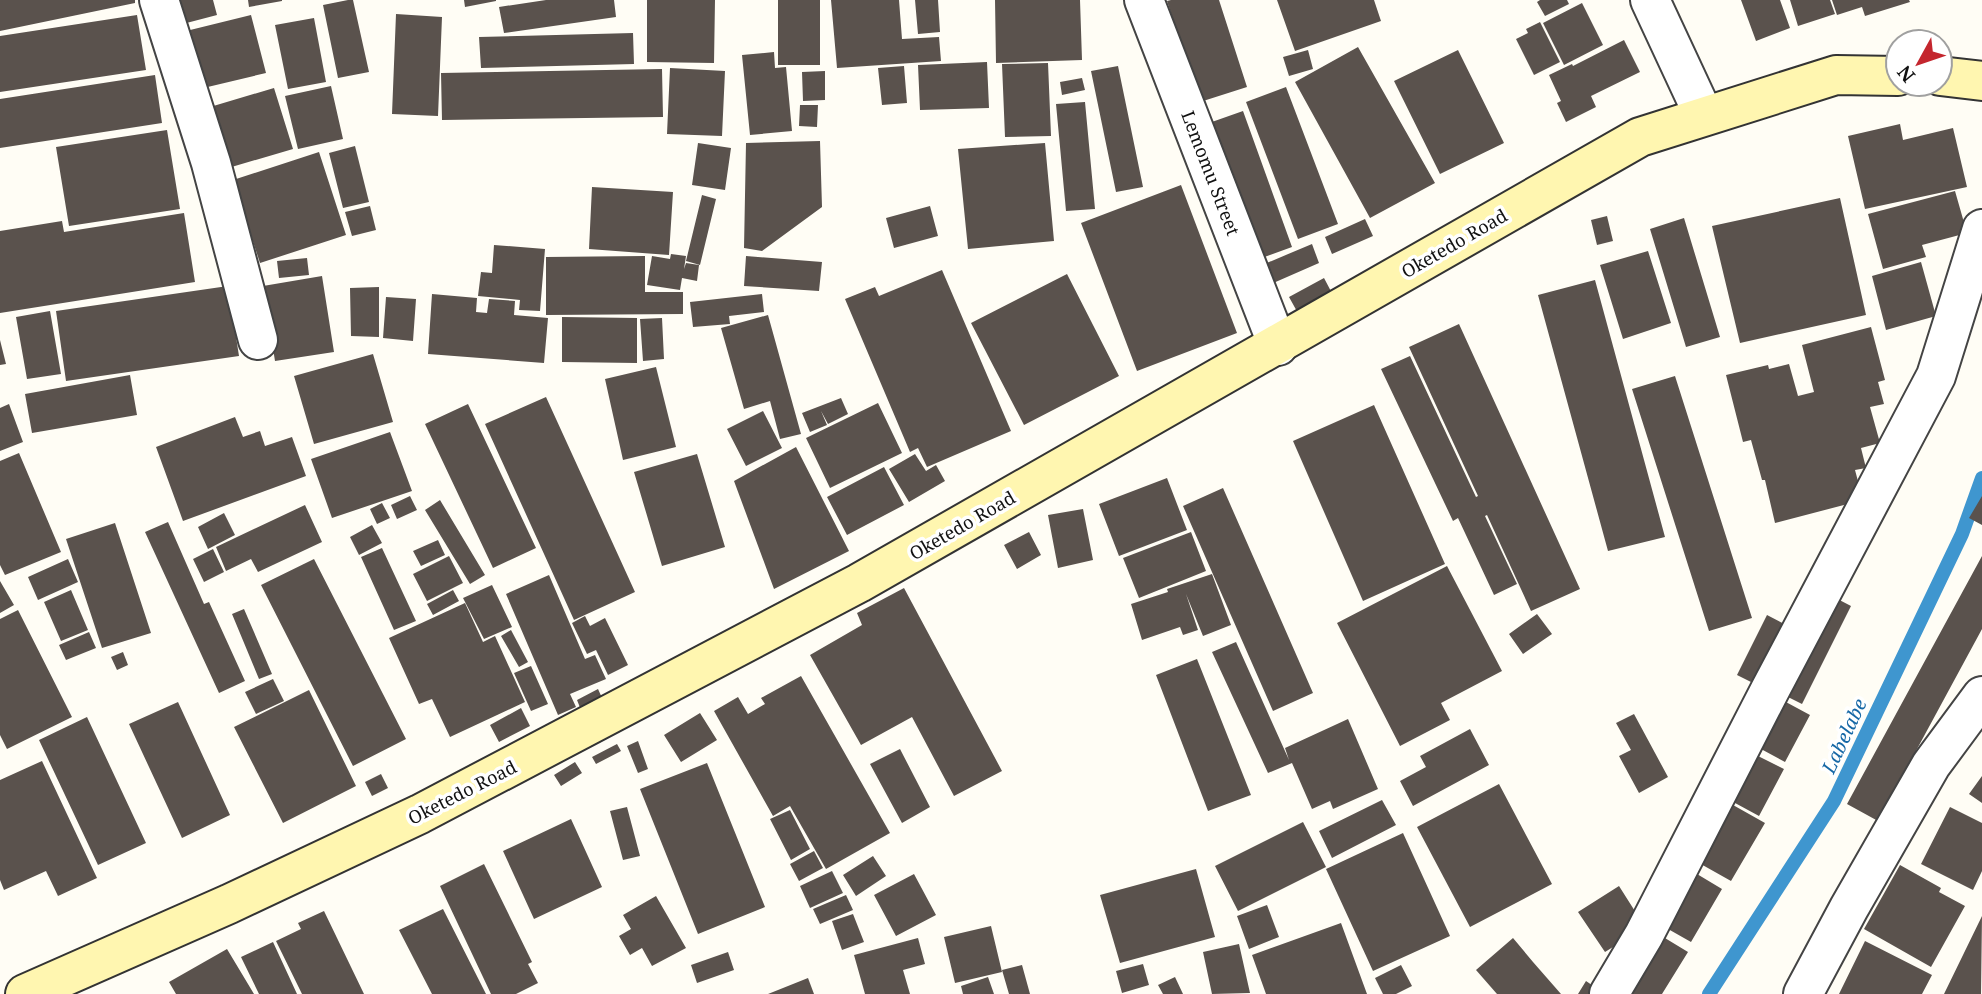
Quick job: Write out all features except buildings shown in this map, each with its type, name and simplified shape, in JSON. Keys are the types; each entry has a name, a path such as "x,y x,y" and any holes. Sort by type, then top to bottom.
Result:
{"street":[{"path":"159,0 211,163 258,340"},
{"name":"Lemomu Street","path":"1144,0 1278,346"},
{"path":"1650,0 1704,116"},
{"name":"Oketedo Road","path":"25,994 229,904 421,814 859,583 1640,137 1836,75 1884,76"},
{"path":"1954,78 1982,81"},
{"path":"1609,994 1644,935 1936,376 1982,229"},
{"path":"1803,994 1931,765 1982,696"}],"waterway":[{"name":"Labelabe","path":"1709,994 1834,801 1962,534 1982,478"}]}
